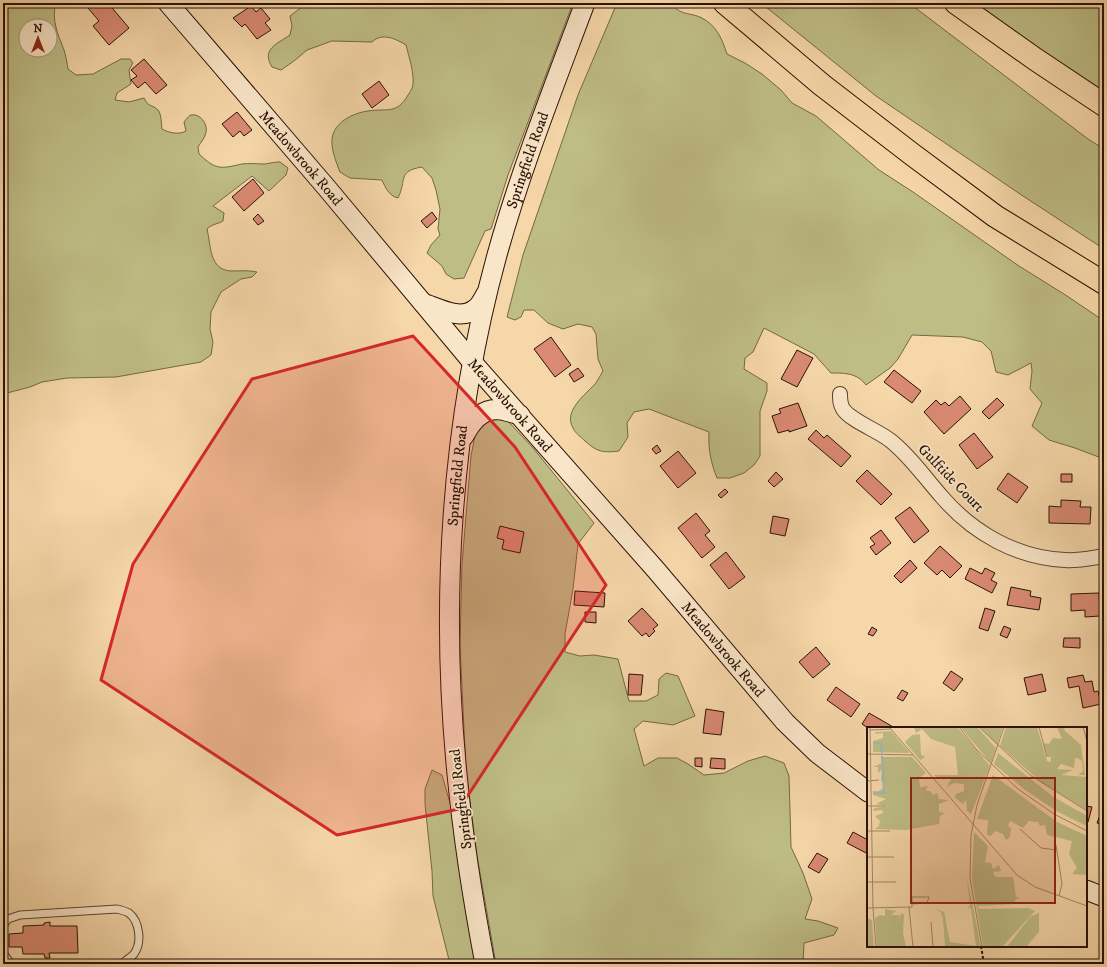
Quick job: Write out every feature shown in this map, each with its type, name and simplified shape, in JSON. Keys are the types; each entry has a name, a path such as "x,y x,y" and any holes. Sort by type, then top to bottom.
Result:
{"highway":[{"path":"725,3 822,85 995,216 1104,283"},
{"path":"956,3 1035,59 1104,105"}],"main road":[{"name":"Meadowbrook Road","path":"168,3 473,363 656,570 785,722 817,753 867,791"},
{"name":"Springfield Road","path":"485,964 461,808 452,707 450,584 452,539 460,445 473,363 489,289 507,220 524,167 585,3"},
{"path":"423,303 456,314 466,314 475,310 489,289"},
{"path":"460,445 474,419 483,413 492,410 500,410 520,415"},
{"path":"1087,890 1104,896"}],"street":[{"name":"Gulftide Court","path":"840,394 840,402 844,410 891,440 919,469 942,498 961,517 982,532 1002,544 1024,553 1048,558 1066,560 1104,556"}],"lane":[{"path":"3,925 8,919 20,915 117,909 128,912 134,918 139,931 139,944 134,954 122,964"},
{"path":"3,953 10,964"}],"path":[{"path":"982,947 984,964"}],"highlighted area":[{"path":"413,336 515,447 606,585 459,809 337,835 101,680 133,564 252,379"}],"shaded area":[{"path":"3,3 56,3 54,18 18,18 18,58 58,58 58,33 65,52 68,69 76,75 93,74 121,59 130,59 133,63 129,70 131,84 117,93 115,100 129,102 144,98 149,105 158,110 161,117 162,129 168,132 180,133 186,131 184,122 188,117 194,115 200,117 205,123 206,132 198,147 199,154 214,166 228,167 245,164 280,162 288,168 286,175 269,191 252,176 213,206 224,213 223,221 207,229 212,256 215,261 224,270 257,272 252,277 241,279 221,292 211,312 210,329 213,342 211,355 201,362 116,377 67,378 42,382 30,387 3,394"},
{"path":"307,3 573,3 508,175 491,229 485,231 464,278 454,279 446,274 442,266 427,253 431,245 440,235 438,229 440,209 432,178 422,167 409,171 406,174 398,198 390,193 382,180 350,178 340,172 335,160 332,139 336,128 340,123 351,116 362,112 391,109 400,106 411,90 413,84 412,70 406,45 385,37 380,37 372,42 332,41 307,50 281,70 272,67 268,56 269,51 276,44 290,35 292,26 290,16"},
{"path":"617,3 671,3 682,12 698,16 707,21 718,33 727,54 762,74 781,90 792,103 816,116 879,170 1019,266 1104,321 1104,459 1049,440 1032,426 1042,403 1030,389 1032,371 1031,363 1008,375 996,372 991,351 982,342 963,337 912,335 898,359 890,368 866,385 859,378 850,374 831,373 814,354 764,328 753,352 745,358 744,369 767,383 767,391 760,411 760,456 754,465 744,473 730,478 717,478 710,456 709,432 649,409 634,412 627,423 628,437 619,451 604,452 597,450 578,435 571,422 573,410 581,398 595,384 603,371 598,359 596,334 592,327 578,324 563,329 548,323 534,310 524,310 521,317 515,320 507,317 523,255 578,95"},
{"path":"761,3 909,3 1088,139 1104,149 1104,249 876,96"},
{"path":"968,3 1104,3 1104,97"},
{"path":"486,416 506,419 533,448 594,523 578,544 573,589 565,634 565,652 580,656 594,655 618,659 629,701 646,701 658,695 659,679 666,673 678,676 695,716 673,725 643,721 634,729 644,766 658,758 677,758 704,775 724,773 748,761 765,756 784,763 789,776 791,847 803,873 812,899 805,919 818,921 838,928 834,935 804,943 803,964 496,964 477,856 466,771 460,645 462,564 471,456 477,425"},
{"path":"432,770 442,775 452,810 477,964 450,964 433,896 425,804 425,789"}],"building":[{"path":"94,3 108,3 129,28 109,45 93,26 99,21 88,8"},
{"path":"191,3 202,3 195,8"},
{"path":"251,6 256,12 261,8 270,19 265,23 271,30 257,39 245,24 242,27 233,18"},
{"path":"144,59 167,85 156,94 145,82 138,88 131,80 137,76 131,70"},
{"path":"379,81 389,95 372,108 362,94"},
{"path":"237,112 252,130 244,136 240,131 233,137 222,124"},
{"path":"253,179 264,193 244,211 232,197"},
{"path":"432,212 437,219 427,228 421,221"},
{"path":"258,214 264,221 258,225 253,219"},
{"path":"551,337 571,365 555,377 534,349"},
{"path":"797,350 813,358 797,387 781,379"},
{"path":"578,368 584,376 574,382 569,374"},
{"path":"894,370 921,391 912,403 884,382"},
{"path":"960,396 971,409 944,434 924,412 936,400 941,405 945,402 949,406"},
{"path":"997,398 1004,405 989,419 982,412"},
{"path":"798,403 807,426 789,432 789,430 778,433 772,416 781,413 779,409"},
{"path":"816,430 824,438 827,435 851,456 841,467 808,439"},
{"path":"974,433 993,457 977,469 959,445"},
{"path":"657,445 661,451 656,454 652,449"},
{"path":"678,451 696,473 678,488 660,466"},
{"path":"867,470 892,494 881,505 856,481"},
{"path":"776,472 783,479 774,487 768,481"},
{"path":"1008,473 1028,487 1017,503 997,489"},
{"path":"1061,474 1072,474 1072,482 1061,482"},
{"path":"725,489 728,492 721,498 718,495"},
{"path":"1061,500 1081,501 1080,507 1091,507 1090,524 1049,523 1049,506 1061,507"},
{"path":"910,507 929,531 914,543 895,518"},
{"path":"696,513 710,531 705,535 715,547 702,558 678,528"},
{"path":"773,516 789,519 785,536 770,533"},
{"path":"500,526 524,532 520,553 502,549 504,540 497,538"},
{"path":"881,530 891,543 876,555 870,547 875,544 870,538"},
{"path":"940,546 962,566 950,578 942,570 937,575 924,563"},
{"path":"726,552 745,577 729,589 710,565"},
{"path":"910,560 917,568 901,583 894,576"},
{"path":"970,568 982,574 985,568 995,573 991,580 997,583 992,593 965,579"},
{"path":"1011,587 1031,591 1030,596 1041,598 1039,610 1007,605"},
{"path":"575,591 605,593 604,607 574,605"},
{"path":"1099,593 1100,616 1085,617 1085,610 1071,611 1071,594"},
{"path":"642,608 658,625 653,629 655,631 649,637 646,633 642,636 628,621"},
{"path":"985,608 995,611 988,631 979,628"},
{"path":"585,612 596,612 596,623 585,622"},
{"path":"1004,626 1011,629 1007,638 1000,635"},
{"path":"872,627 877,630 873,636 868,634"},
{"path":"1064,638 1080,638 1080,648 1063,647"},
{"path":"816,647 830,664 813,678 799,662"},
{"path":"951,671 963,679 954,691 943,683"},
{"path":"629,674 643,675 641,695 628,695"},
{"path":"1042,674 1046,691 1028,695 1024,678"},
{"path":"1083,675 1085,682 1092,681 1094,692 1098,691 1101,704 1083,708 1079,686 1069,688 1067,678"},
{"path":"836,687 860,704 851,717 827,700"},
{"path":"902,690 908,693 903,701 897,698"},
{"path":"706,709 724,712 721,735 703,733"},
{"path":"869,713 893,727 867,727 862,724"},
{"path":"695,758 702,758 702,767 695,766"},
{"path":"711,758 725,759 725,769 710,768"},
{"path":"1087,806 1092,807 1087,822"},
{"path":"1102,810 1104,810 1104,825 1097,823"},
{"path":"853,832 867,839 867,853 847,843"},
{"path":"817,853 828,859 819,873 808,867"},
{"path":"50,922 50,926 77,926 78,953 49,953 50,958 45,958 44,954 23,954 22,947 9,947 9,934 23,933 23,926 44,925 44,923"}]}
